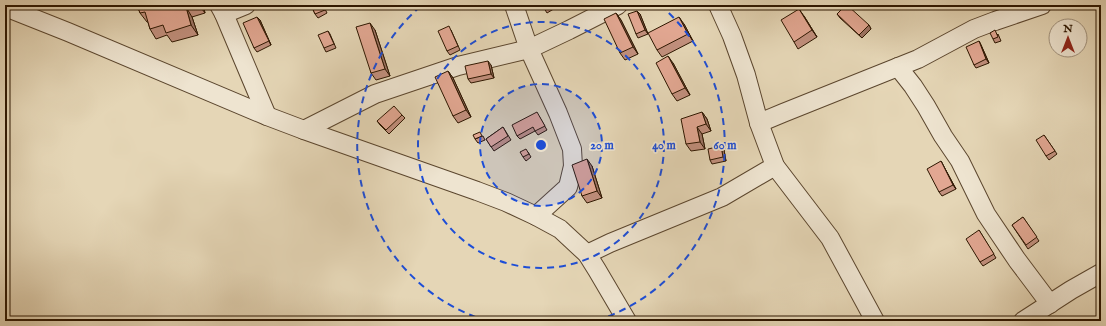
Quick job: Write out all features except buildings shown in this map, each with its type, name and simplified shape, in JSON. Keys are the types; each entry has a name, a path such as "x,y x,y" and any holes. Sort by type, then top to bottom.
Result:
{"street":[{"path":"246,5 222,10 267,116"},
{"path":"514,5 529,49 555,106 572,149 573,166 568,187 536,216"},
{"path":"304,130 375,94 458,66 529,49 618,5"},
{"path":"718,5 732,36 746,75 759,123 775,166 830,238 875,321"},
{"path":"759,123 918,59 974,29 1042,5"},
{"path":"5,7 267,116 477,191 536,216 560,229 587,254 627,321"},
{"path":"898,67 913,86 960,161 986,214 1017,260 1050,304"},
{"path":"587,254 722,197 775,166"},
{"path":"1023,321 1101,273"}]}
